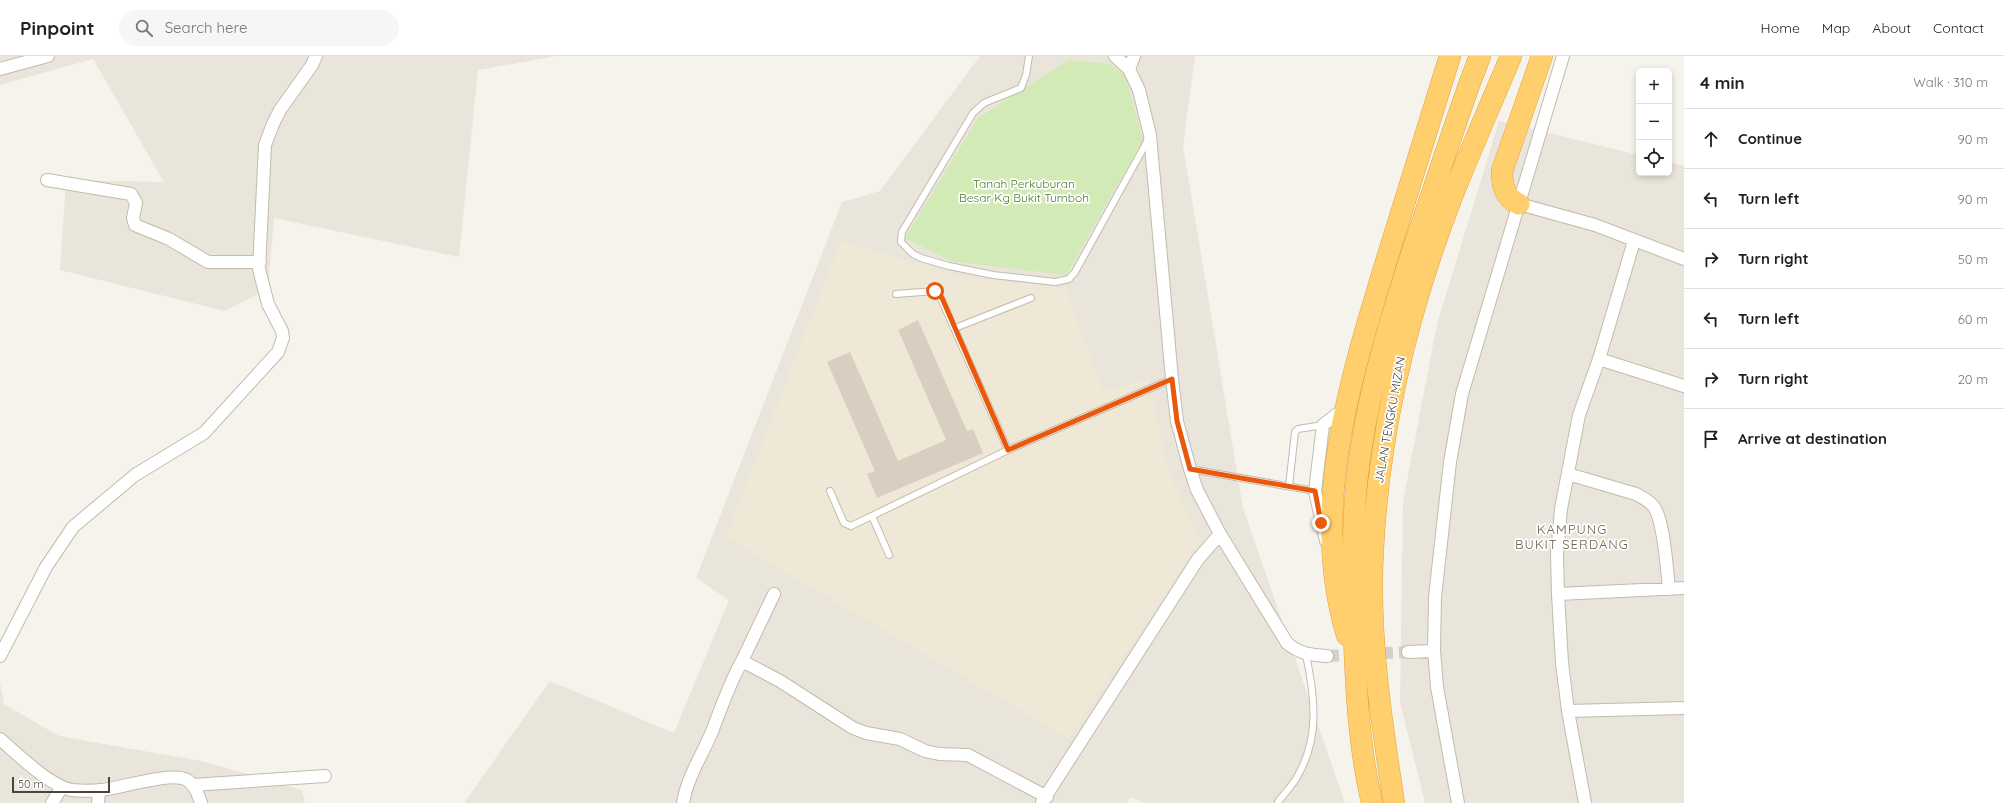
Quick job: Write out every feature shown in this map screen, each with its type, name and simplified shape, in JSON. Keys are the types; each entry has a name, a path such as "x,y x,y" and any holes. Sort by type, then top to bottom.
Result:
{"highway":[{"path":"1355,661 1339,608 1331,557 1331,508 1335,464 1347,407 1384,268 1450,56"},
{"name":"JALAN TENGKU MIZAN","path":"1372,803 1361,737 1355,661 1353,567 1354,506 1360,450 1374,382 1392,313 1480,56"},
{"path":"1451,200 1477,106 1496,56"},
{"name":"JALAN TENGKU MIZAN","path":"1395,802 1382,730 1375,656 1372,594 1376,500 1385,432 1400,360 1425,275 1451,200 1511,56"},
{"path":"1519,204 1506,194 1502,184 1502,171 1542,56"}],"street":[{"path":"0,69 48,56"},
{"path":"0,656 46,567 58,546 73,527 135,475 204,433 278,352 283,338 282,331 268,304 259,269 265,145 280,110 312,65 316,56"},
{"path":"1115,56 1129,69 1139,90 1150,135 1177,421 1197,490 1220,534 1287,643 1306,655 1327,656"},
{"path":"1129,69 1134,56"},
{"path":"1458,803 1437,687 1434,651 1436,597 1450,462 1462,394 1562,56"},
{"path":"47,180 131,194 136,203 133,218 135,225 169,239 208,262 260,262"},
{"path":"1519,204 1595,225 1684,259"},
{"path":"1585,803 1568,711 1562,663 1558,594 1559,532 1579,416 1599,359 1634,241"},
{"path":"1599,359 1684,386"},
{"path":"1331,557 1321,523 1315,491 1323,425 1347,407"},
{"path":"1568,474 1636,494 1645,499 1654,507 1661,524 1669,589"},
{"path":"742,661 780,680 852,728 866,733 900,739 925,751 939,754 968,755 1044,800 1198,559 1220,534"},
{"path":"1558,594 1684,588"},
{"path":"683,803 690,779 711,735 733,677 774,594"},
{"path":"1408,652 1434,651"},
{"path":"1568,711 1684,708"},
{"path":"0,738 26,761 62,787 72,790 99,790 174,777 186,780 193,785 201,803"},
{"path":"193,785 325,776"},
{"path":"52,803 62,787"},
{"path":"98,803 99,790"}],"lane":[{"path":"1029,56 1026,75 1021,88 984,103 973,113 925,192 902,232 901,242 913,254 932,262 993,275 1055,282 1069,279 1075,272 1137,162 1150,135"},
{"path":"896,294 935,291 939,294 1008,450"},
{"path":"955,328 1031,298"},
{"path":"830,491 844,523 851,526 1008,450 1172,379"},
{"path":"1289,486 1295,432 1298,429 1323,425"},
{"path":"1190,469 1315,491"},
{"path":"872,516 889,555"},
{"path":"1278,802 1297,778 1310,750 1315,720 1313,689 1306,655"}],"shaded area":[{"path":"0,56 557,56 478,70 459,257 274,218 268,289 225,311 60,270 66,180 164,182 93,59 0,85"},
{"path":"980,56 1195,56 1183,146 1243,508 1345,803 1144,803 1131,797 1127,803 464,803 550,681 674,733 729,600 696,578 842,202 880,191"},
{"path":"1499,121 1636,154 1636,176 1672,176 1672,163 1684,166 1684,803 1425,803 1400,703 1403,502 1437,324"},
{"path":"841,241 963,277 1065,288 1103,391 1148,380 1170,476 1200,540 1069,739 726,537"},
{"path":"0,682 4,704 59,736 206,762 302,790 305,803 0,803"}],"green space":[{"name":"Tanah Perkuburan Besar Kg Bukit Tumboh","path":"1069,60 1110,64 1126,77 1143,140 1066,275 950,261 905,238 978,118"}],"building":[{"path":"918,320 967,431 973,429 983,453 877,498 867,474 875,471 827,362 850,352 898,461 946,440 898,330"}],"tunnel":[{"path":"1327,656 1408,652"}],"district":[{"name":"KAMPUNG BUKIT SERDANG","path":"1572,536"}],"route":[{"path":"935,291 942,298 1008,450 1172,379 1177,421 1190,469 1315,491 1321,523"}]}
